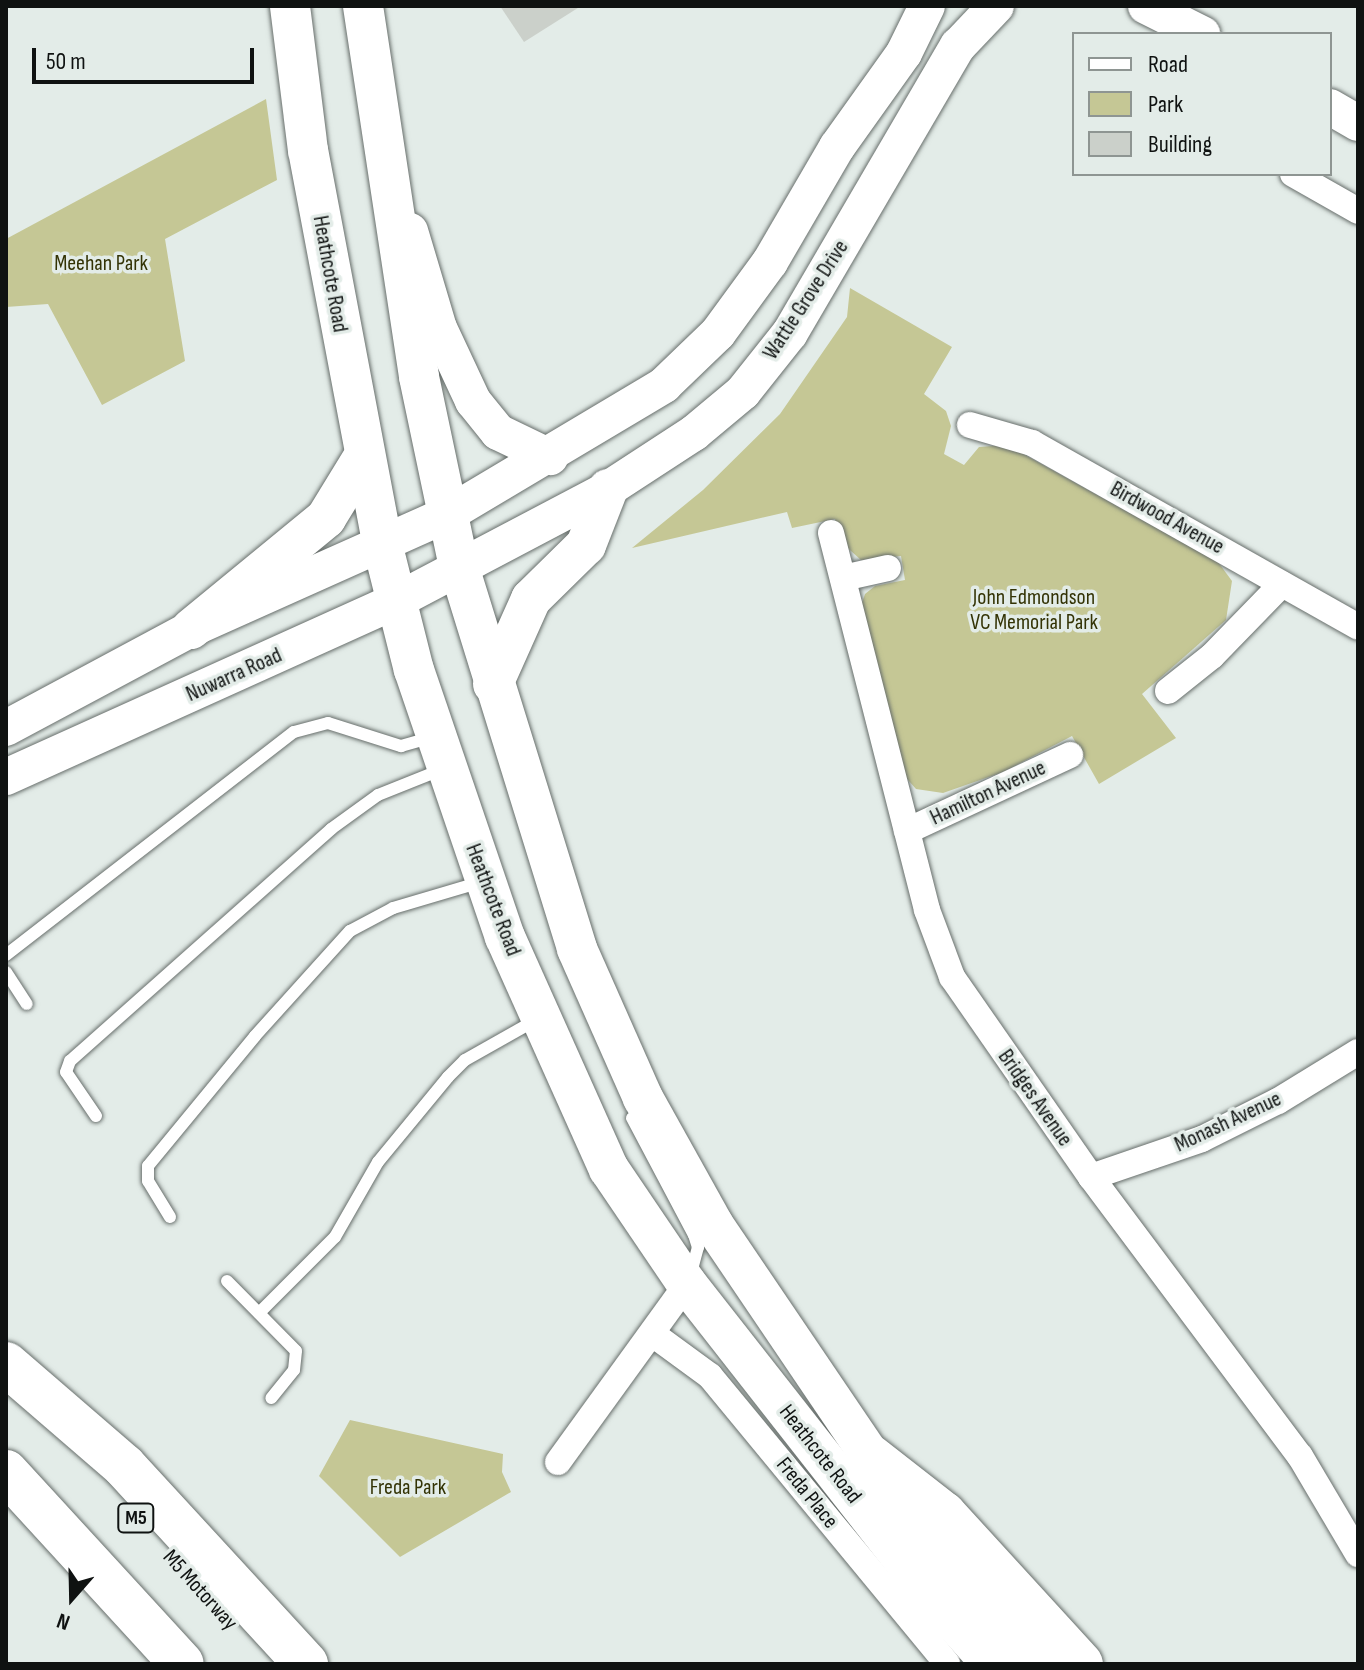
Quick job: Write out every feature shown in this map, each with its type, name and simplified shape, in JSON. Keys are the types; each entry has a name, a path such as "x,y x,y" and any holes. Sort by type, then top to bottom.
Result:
{"highway":[{"path":"6,1364 124,1466 306,1664"},
{"name":"M5 Motorway","path":"6,1373 267,1664"},
{"path":"871,1457 944,1514 1081,1664"},
{"path":"6,1472 182,1664"}],"main road":[{"name":"Heathcote Road","path":"290,6 308,150 382,543 440,752 484,882 609,1169 687,1284 939,1605 992,1664"},
{"name":"Heathcote Road","path":"363,6 376,118 419,377 459,567 577,949 643,1098 713,1224 871,1457 1034,1664"},
{"path":"6,728 191,629 448,514 550,457 664,385 718,333 770,262 837,147 904,53 927,6"},
{"name":"Wattle Grove Drive","path":"459,567 608,489 694,433 743,392 790,333 958,46 996,6"},
{"path":"1146,6 1198,32"},
{"path":"1332,108 1358,123"},
{"path":"376,118 439,328 473,401 498,432 550,457"},
{"path":"191,629 326,518 364,456"},
{"path":"493,684 531,599 586,545 608,489"},
{"name":"Nuwarra Road","path":"6,777 396,601 459,567"}],"street":[{"path":"1297,176 1358,211"},
{"name":"Birdwood Avenue","path":"970,425 1032,443 1358,627"},
{"name":"Bridges Avenue","path":"831,533 927,910 952,977 1091,1177 1300,1456 1358,1554"},
{"path":"843,578 888,568"},
{"path":"1168,691 1212,656 1282,584"},
{"name":"Hamilton Avenue","path":"907,831 1070,755"},
{"name":"Monash Avenue","path":"1091,1177 1202,1139 1278,1101 1358,1052"},
{"path":"558,1462 654,1335 687,1284"},
{"name":"Freda Place","path":"654,1335 710,1376 947,1664"}],"lane":[{"path":"6,955 294,732 328,723 401,746 440,752"},
{"path":"96,1116 66,1072 70,1061 331,829 440,752"},
{"path":"170,1217 148,1181 148,1166 246,1046 350,931 393,908 484,882"},
{"path":"6,972 27,1004"},
{"path":"600,1000 619,1085"},
{"path":"259,1313 335,1237 378,1162 448,1077 465,1060 542,1017"},
{"path":"622,1100 698,1247 687,1284"},
{"path":"227,1281 296,1351 294,1370 271,1398"}],"green space":[{"name":"Meehan Park","path":"266,99 277,180 165,239 185,361 102,405 48,304 6,307 6,239"},
{"name":"John Edmondson VC Memorial Park","path":"850,288 952,347 924,394 946,411 951,426 944,454 964,465 979,447 1007,445 1218,562 1232,581 1226,620 1142,694 1176,738 1099,784 1072,736 1003,772 943,793 916,789 901,772 860,609 865,594 875,586 905,580 901,556 861,560 841,542 835,519 792,528 787,512 632,548 703,490 780,414 847,317"},
{"name":"Freda Park","path":"350,1420 503,1454 502,1472 511,1492 400,1557 319,1476"}],"building":[{"path":"500,6 581,6 524,42"}]}
